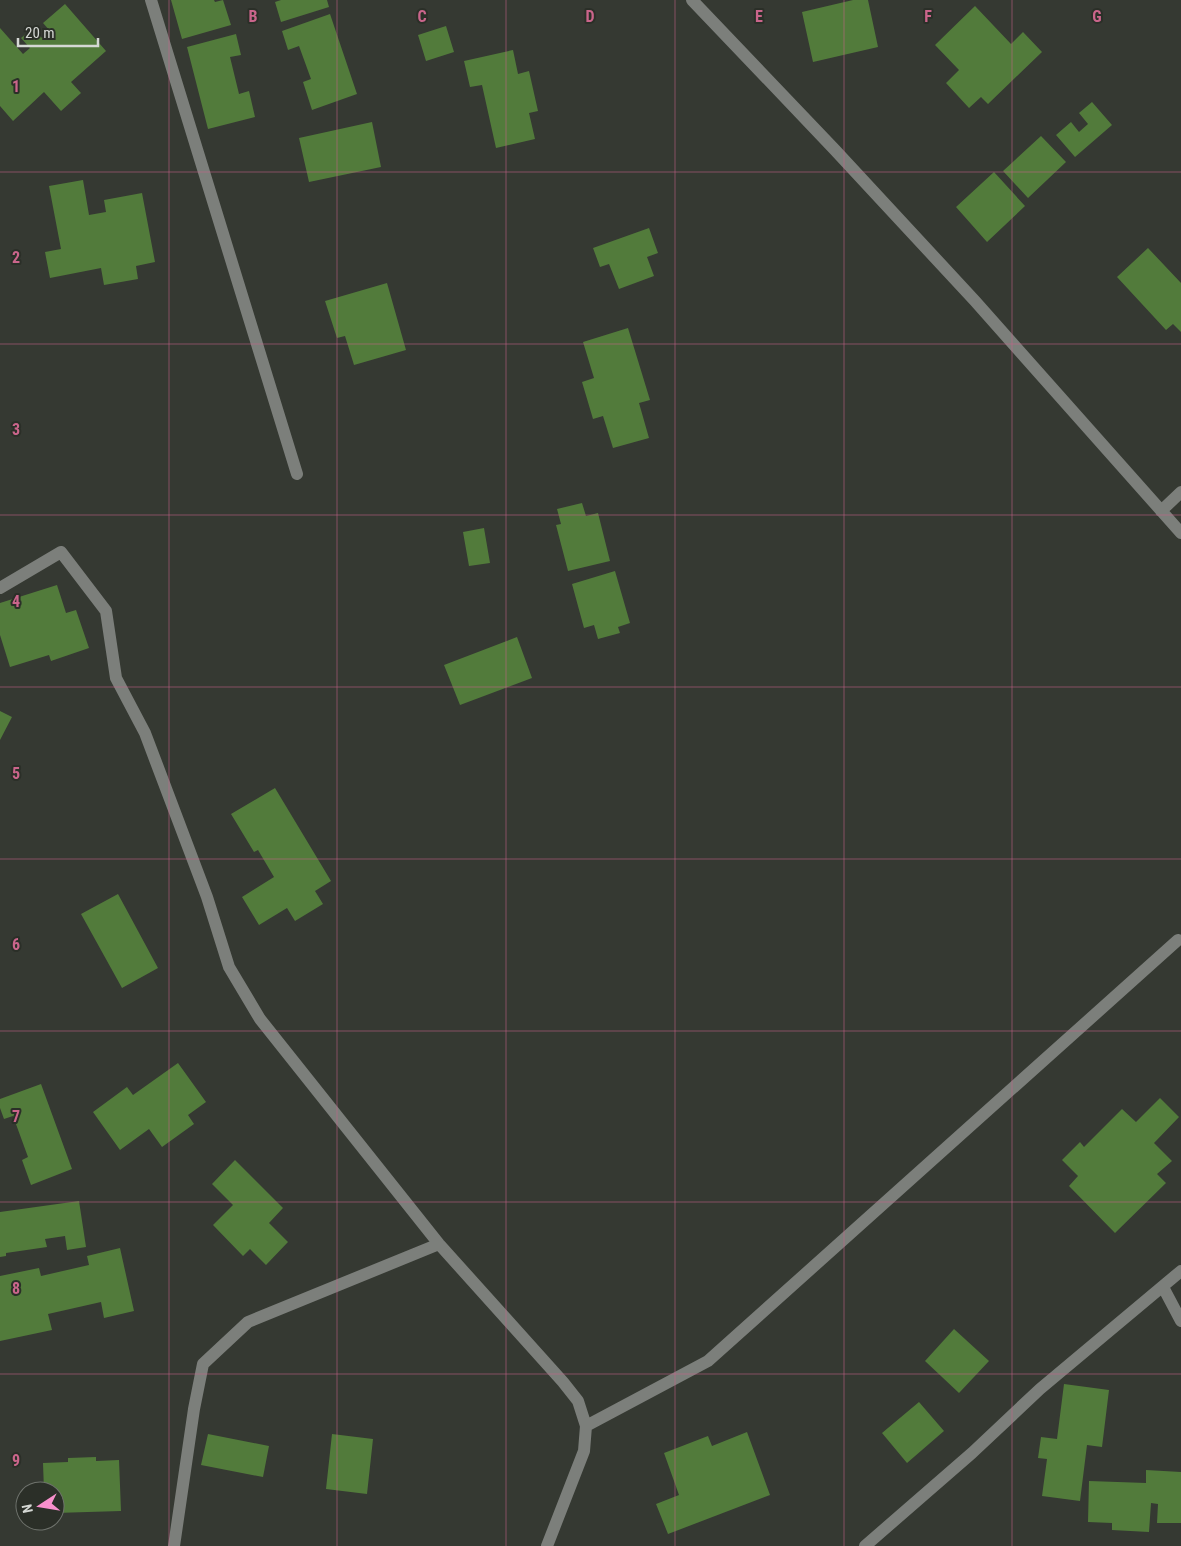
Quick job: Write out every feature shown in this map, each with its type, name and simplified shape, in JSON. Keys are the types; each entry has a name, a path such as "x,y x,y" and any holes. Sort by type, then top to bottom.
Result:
{"street":[{"path":"151,0 297,474"},
{"path":"692,0 836,150 968,294 1181,533"},
{"path":"1161,511 1181,492"},
{"path":"0,588 61,552 106,611 116,678 145,733 207,897 230,967 260,1019 439,1244 564,1382 578,1402 586,1426 584,1450 547,1546"},
{"path":"586,1426 708,1361 1180,940"},
{"path":"174,1546 202,1364 248,1322 439,1244"},
{"path":"865,1546 972,1453 1040,1389 1181,1271"},
{"path":"1163,1287 1181,1321"}],"building":[{"path":"171,0 214,0 215,2 223,0 231,25 182,39"},
{"path":"281,0 327,0 329,7 281,22 275,2"},
{"path":"853,0 868,0 878,47 813,62 802,12"},
{"path":"65,4 106,51 71,82 81,93 61,111 44,92 13,121 0,106 0,28 23,54 30,48 21,38 33,28 42,38 50,31 43,23"},
{"path":"975,6 1011,44 1023,32 1042,52 988,104 981,97 969,108 946,83 959,70 935,45"},
{"path":"330,14 357,94 312,110 303,82 311,79 299,46 288,50 282,31"},
{"path":"446,26 454,52 426,61 418,35"},
{"path":"236,34 241,55 230,57 239,94 249,91 255,117 208,129 187,47"},
{"path":"513,50 518,74 529,71 538,111 529,113 535,139 496,148 482,85 470,87 464,61"},
{"path":"1092,102 1112,125 1075,157 1056,135 1071,122 1079,132 1088,124 1079,113"},
{"path":"372,122 381,167 309,182 299,138"},
{"path":"1041,136 1066,162 1028,198 1003,171"},
{"path":"994,172 1025,206 987,242 956,207"},
{"path":"83,180 89,215 106,212 104,200 142,193 155,262 136,266 138,279 104,285 101,268 50,278 45,252 61,249 49,186"},
{"path":"649,228 658,253 647,257 654,276 619,289 609,264 600,267 593,248"},
{"path":"1148,248 1181,283 1181,332 1173,324 1166,330 1117,277"},
{"path":"387,283 406,350 354,365 345,336 337,338 325,301"},
{"path":"628,328 650,400 639,403 649,438 613,448 603,416 593,419 582,382 594,378 583,342"},
{"path":"582,503 586,516 598,513 610,561 568,571 556,525 561,524 557,509"},
{"path":"484,528 490,563 469,566 463,532"},
{"path":"615,571 630,623 618,627 620,633 598,639 594,625 584,628 572,584"},
{"path":"57,585 66,613 76,610 89,648 51,661 49,655 10,667 0,635 0,603"},
{"path":"517,637 532,678 460,705 444,665"},
{"path":"0,711 12,717 0,740"},
{"path":"275,788 331,881 315,891 323,904 295,921 287,908 259,925 242,897 274,877 258,850 254,852 231,814"},
{"path":"118,894 158,968 122,988 81,914"},
{"path":"178,1063 206,1102 188,1115 194,1124 162,1147 149,1129 120,1150 93,1112 127,1087 133,1095"},
{"path":"41,1084 72,1169 31,1185 22,1160 28,1157 13,1116 4,1119 0,1108 0,1099"},
{"path":"1160,1098 1179,1117 1154,1143 1172,1161 1157,1174 1166,1183 1115,1233 1069,1186 1078,1176 1062,1160 1080,1142 1084,1147 1122,1109 1136,1122"},
{"path":"235,1160 283,1208 269,1223 288,1242 266,1265 250,1249 243,1256 213,1225 233,1205 212,1184"},
{"path":"79,1201 86,1247 67,1250 65,1236 45,1239 47,1247 6,1253 6,1256 0,1257 0,1212"},
{"path":"120,1248 134,1311 104,1318 101,1302 48,1314 52,1330 0,1341 0,1276 39,1268 41,1276 89,1265 87,1256"},
{"path":"954,1329 989,1361 959,1393 925,1361"},
{"path":"1064,1384 1109,1390 1102,1447 1087,1445 1080,1501 1042,1496 1047,1459 1038,1458 1041,1437 1057,1439"},
{"path":"919,1402 944,1431 907,1463 882,1433"},
{"path":"747,1432 770,1495 668,1534 656,1504 679,1495 664,1453 708,1436 712,1446"},
{"path":"208,1434 269,1446 263,1477 201,1465"},
{"path":"332,1434 373,1439 367,1494 326,1489"},
{"path":"96,1457 96,1461 119,1460 121,1511 65,1513 65,1481 44,1481 43,1463 68,1462 68,1458"},
{"path":"1146,1470 1181,1472 1181,1523 1157,1523 1158,1504 1151,1503 1149,1532 1112,1530 1112,1523 1088,1522 1089,1481 1146,1483"}]}
